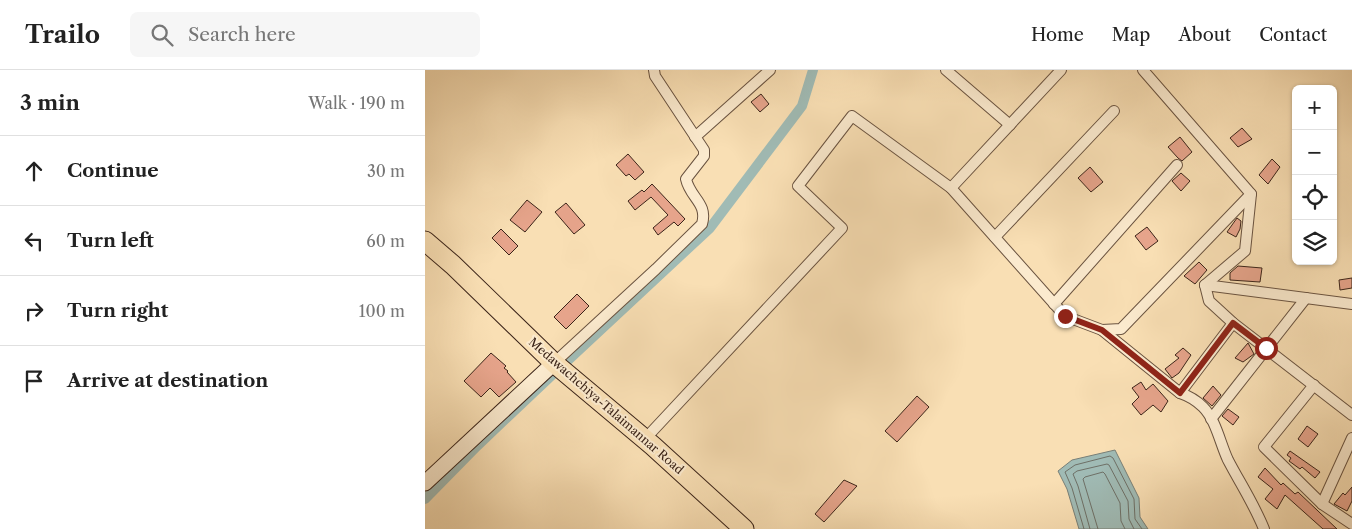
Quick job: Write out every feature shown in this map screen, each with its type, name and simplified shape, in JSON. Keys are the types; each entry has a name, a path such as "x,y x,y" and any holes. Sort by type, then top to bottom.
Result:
{"highway":[{"name":"Medawachchiya-Talaimannar Road","path":"425,241 453,265 553,363 645,439 744,529"}],"street":[{"path":"425,483 702,224 704,215 702,206 688,188 686,179 704,156 705,150 655,76 654,70"},
{"path":"695,137 769,70"},
{"path":"946,70 1010,125"},
{"path":"951,188 1061,70"},
{"path":"1143,70 1251,194 1245,251 1205,285"},
{"path":"995,237 1114,111"},
{"path":"645,439 842,228 799,186 852,116 951,188 1065,316 1102,330 1180,393 1191,397 1205,408 1228,458 1265,529"},
{"path":"1054,304 1177,165"},
{"path":"1102,330 1121,328 1251,194"},
{"path":"1205,285 1352,304"},
{"path":"1205,285 1209,301 1233,323 1352,415"},
{"path":"1211,420 1306,298"},
{"path":"1180,393 1233,323"},
{"path":"1314,385 1264,447 1322,504 1352,524"},
{"path":"1322,504 1352,438"}],"water":[{"path":"1115,450 1139,498 1140,517 1148,529 1079,529 1067,489 1058,471 1072,460"}],"building":[{"path":"761,94 769,104 760,112 751,102"},
{"path":"1242,128 1252,139 1238,147 1230,138"},
{"path":"1180,137 1192,152 1182,161 1168,147"},
{"path":"628,154 644,172 635,180 629,174 626,176 616,165"},
{"path":"1272,159 1280,167 1268,184 1259,175"},
{"path":"1090,167 1103,182 1091,192 1078,178"},
{"path":"1181,173 1190,181 1181,191 1172,181"},
{"path":"652,184 685,219 678,226 674,222 658,235 653,228 668,215 651,197 635,210 628,201 642,190 644,192"},
{"path":"527,200 542,212 525,232 510,220"},
{"path":"566,203 585,225 574,234 555,212"},
{"path":"1237,218 1241,221 1236,237 1227,232"},
{"path":"1147,227 1158,241 1146,250 1135,236"},
{"path":"501,229 518,246 509,255 492,238"},
{"path":"1199,262 1207,270 1195,284 1184,276"},
{"path":"1238,266 1262,268 1260,282 1230,280 1230,273"},
{"path":"1352,278 1352,288 1340,290 1339,280"},
{"path":"577,294 589,306 566,329 554,317"},
{"path":"1248,343 1254,354 1243,362 1235,358"},
{"path":"1183,348 1191,355 1179,373 1172,378 1165,369 1179,358 1175,355"},
{"path":"491,353 506,366 504,368 516,382 499,397 490,388 481,397 464,381"},
{"path":"1141,382 1146,390 1153,384 1168,401 1161,412 1153,405 1141,415 1132,404 1139,397 1132,388"},
{"path":"1213,386 1221,395 1212,406 1203,398"},
{"path":"917,396 929,407 897,442 885,431"},
{"path":"1228,409 1239,417 1233,425 1222,416"},
{"path":"1307,426 1318,434 1308,447 1298,439"},
{"path":"1290,451 1320,472 1315,478 1302,467 1300,469 1289,461 1291,458 1287,455"},
{"path":"1265,468 1281,485 1283,483 1295,494 1298,492 1337,529 1323,529 1285,495 1277,509 1265,499 1273,489 1258,477"},
{"path":"844,480 857,486 824,522 815,514"},
{"path":"1352,487 1352,501 1347,511 1334,504 1343,493 1345,495"}],"waterway":[{"path":"566,362 710,228 802,106 813,70"},
{"path":"425,499 477,446 553,374"}],"route":[{"path":"1065,316 1102,330 1180,393 1233,323 1266,348"}]}
